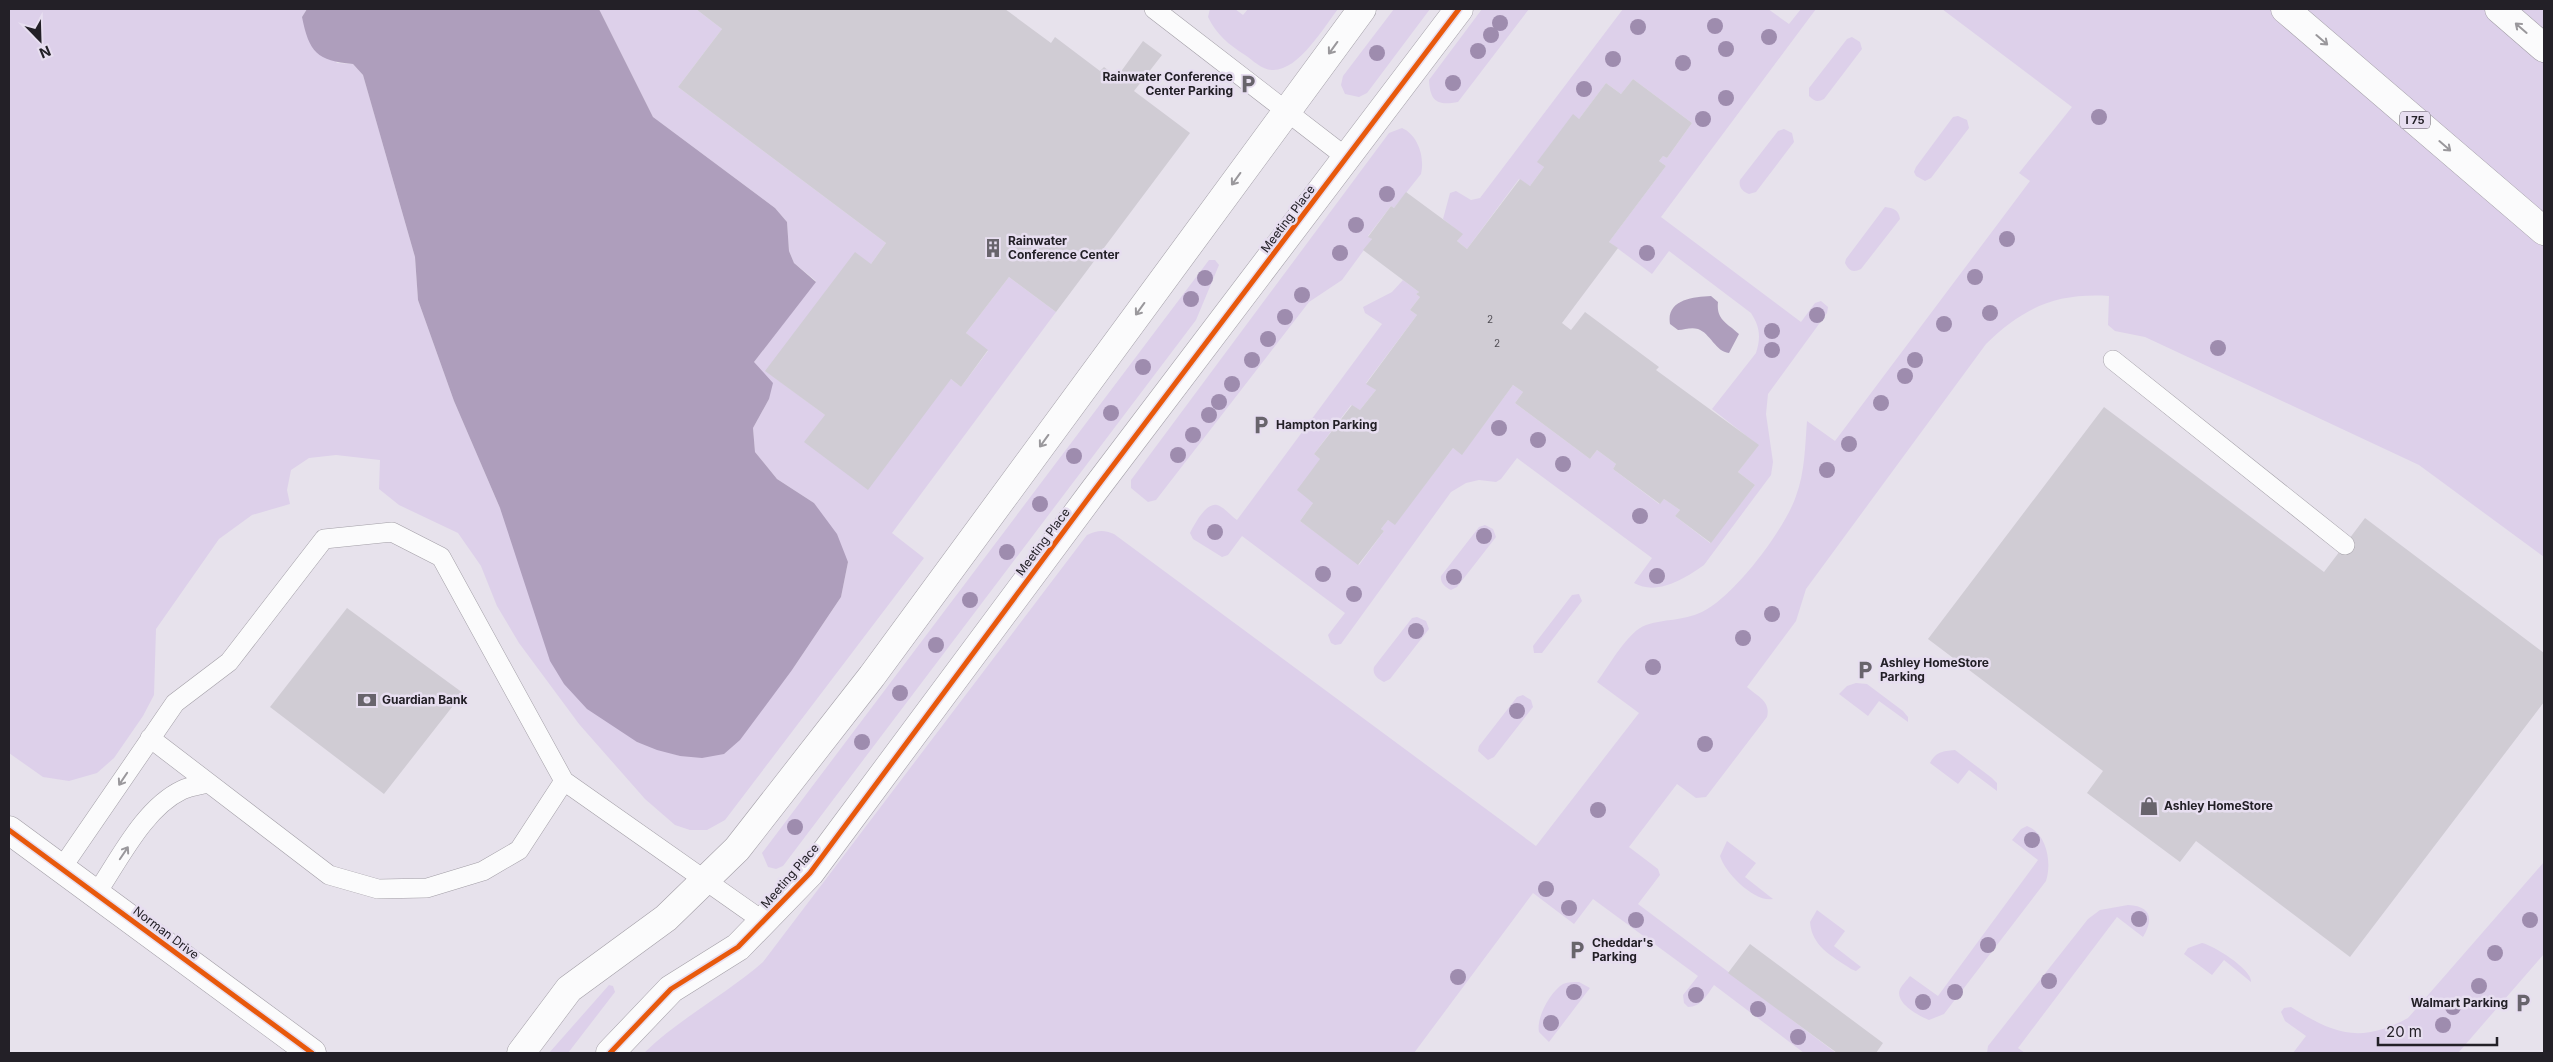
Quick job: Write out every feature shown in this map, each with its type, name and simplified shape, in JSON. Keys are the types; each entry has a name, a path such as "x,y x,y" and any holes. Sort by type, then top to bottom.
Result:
{"main road":[{"path":"521,1053 569,989 666,918 736,849 872,676 1362,9"},
{"name":"Meeting Place","path":"610,1053 671,988 738,947 810,873 1093,492 1459,9"},
{"name":"I 75","path":"2285,9 2544,231"},
{"path":"2499,9 2544,48"},
{"name":"Norman Drive","path":"9,830 312,1053"}],"lane":[{"path":"1154,9 1285,113 1346,158"},
{"path":"2113,360 2345,545"},
{"path":"61,869 175,703 229,662 324,539 392,532 441,557 564,781 763,921"},
{"path":"150,738 329,875 378,889 427,888 483,871 519,850 564,781"},
{"path":"96,894 151,812 183,789 208,783"}],"shaded area":[{"path":"9,9 307,9 302,17 337,63 353,64 363,75 415,257 418,300 454,401 500,508 637,742 680,756 792,670 841,597 848,562 814,503 777,479 755,452 753,428 769,399 754,362 816,281 794,263 789,251 787,222 775,208 653,117 599,9 696,9 722,29 678,87 886,243 871,264 766,371 825,415 951,379 961,387 988,351 966,333 1009,277 1056,312 892,533 924,558 725,820 707,830 690,830 675,825 645,799 579,724 519,643 497,606 481,566 458,533 399,505 379,489 380,460 336,455 309,458 291,470 287,490 290,504 252,515 219,539 156,629 154,695 143,716 114,758 97,773 69,781 43,777 9,753"},
{"path":"307,9 599,9 653,117 775,208 787,222 789,251 794,263 816,282 754,362 773,383 769,399 753,428 755,452 777,479 814,503 837,534 848,562 841,597 792,670 740,740 724,754 702,758 680,756 637,742 587,709 564,684 550,661 500,508 454,401 418,300 415,257 363,75 353,64 331,60 317,52 308,39 302,17"},
{"path":"1210,9 1235,9 1243,15 1248,9 1338,9 1316,39 1296,60 1286,67 1275,70 1259,65 1223,38 1208,17"},
{"path":"1394,9 1430,9 1367,93 1359,97 1345,94 1341,85 1343,76"},
{"path":"1482,9 1529,9 1458,102 1440,102 1431,93 1429,80"},
{"path":"1623,9 1768,9 1789,24 1801,9 1816,9 1661,217 1801,322 1815,303 1821,301 1828,307 1827,313 1768,394 1766,414 1773,462 1771,475 1704,565 1688,576 1670,584 1652,588 1634,583 1652,558 1517,458 1501,479 1496,482 1479,480 1466,483 1451,492 1341,644 1335,645 1331,643 1328,635 1345,613 1242,536 1228,555 1222,557 1193,539 1190,533 1205,510 1213,505 1222,508 1237,520 1382,324 1365,313 1363,307 1392,292 1403,280 1419,292 1416,294 1420,297 1410,310 1417,315 1366,383 1376,390 1360,410 1351,405 1314,454 1320,459 1313,503 1300,521 1359,565 1384,531 1381,529 1388,520 1395,524 1453,448 1462,454 1513,385 1523,392 1515,403 1590,459 1597,450 1616,464 1613,469 1659,504 1664,499 1680,510 1675,516 1710,543 1755,485 1738,472 1758,445 1712,409 1756,353 1759,332 1751,313 1669,251 1652,274 1609,242 1666,166 1659,161 1663,156 1667,158 1692,123 1633,79 1621,94 1606,83 1579,119 1538,162 1544,167 1530,186 1519,179 1467,249 1457,241 1462,234 1443,219 1450,193 1456,191 1471,200 1480,198"},
{"path":"1942,9 2544,9 2544,557 2419,465 2145,337 2115,331 2108,325 2109,296 2073,297 2057,300 2042,305 2014,320 1986,344 1806,589 1796,621 1747,687 1765,703 1768,712 1767,717 1706,797 1696,798 1677,784 1629,847 1658,869 1660,875 1638,904 1836,1053 1804,1053 1714,985 1700,1003 1688,1007 1684,1003 1683,995 1698,976 1593,899 1574,924 1533,893 1414,1053 644,1053 672,1029 763,962 1087,535 1098,531 1114,534 1536,846 1639,713 1597,682 1619,650 1632,634 1646,625 1695,615 1715,604 1729,592 1757,561 1781,526 1796,496 1803,468 1807,421 1835,441 2030,181 2019,173 2072,107"},
{"path":"1852,37 1860,42 1862,49 1824,99 1818,101 1813,99 1809,96 1809,88 1847,39"},
{"path":"1958,116 1967,120 1969,128 1931,178 1925,181 1916,176 1914,172 1916,167 1953,117"},
{"path":"1402,128 1408,131 1419,147 1422,161 1421,174 1394,208 1391,206 1368,236 1372,239 1342,280 1309,302 1156,500 1148,502 1131,488 1131,480 1389,133"},
{"path":"1784,129 1792,133 1794,142 1756,192 1749,194 1745,192 1740,187 1740,180 1778,131"},
{"path":"1885,207 1895,210 1900,219 1861,269 1852,271 1845,263 1846,259"},
{"path":"1209,260 1215,260 1219,265 1196,320 783,866 776,869 768,867 762,853"},
{"path":"1711,296 1718,302 1721,317 1739,334 1729,353 1720,349 1706,334 1698,329 1678,330 1670,324 1670,316 1676,305 1696,297"},
{"path":"1485,525 1493,529 1496,537 1457,587 1449,589 1442,583 1441,576 1479,527"},
{"path":"1579,594 1582,601 1542,653 1534,653 1533,646 1572,595"},
{"path":"1417,617 1426,621 1429,629 1390,679 1382,681 1375,674 1374,667 1412,618"},
{"path":"1856,683 1867,684 1903,711 1908,717 1908,722 1879,701 1868,716 1839,694 1847,686"},
{"path":"1523,695 1531,700 1533,707 1494,757 1488,760 1478,751 1479,746 1517,697"},
{"path":"1955,750 1992,778 1997,783 1997,791 1969,770 1958,784 1930,763 1940,753"},
{"path":"2027,826 2039,835 2046,849 2048,874 2046,881 1944,1014 1929,1020 1919,1015 1904,1004 1899,994 1900,989 1910,976 1938,996 2038,860 2012,840 2021,829"},
{"path":"1727,841 1756,863 1745,877 1773,899 1766,899 1750,892 1734,878 1720,856"},
{"path":"2544,862 2544,954 2458,1053 2293,1053 2306,1036 2285,1021 2281,1012 2284,1008 2291,1007 2321,1024 2348,1032 2376,1031 2408,1018"},
{"path":"2128,905 2142,908 2148,915 2149,925 2143,937 2117,917 2018,1048 2025,1053 1987,1053 1988,1046 2088,919 2100,910"},
{"path":"1817,910 1845,931 1834,946 1861,967 1856,971 1830,955 1815,938 1810,922"},
{"path":"2202,943 2223,953 2239,965 2246,971 2251,982 2224,960 2212,975 2184,954 2188,948"},
{"path":"1579,982 1590,988 1549,1042 1539,1032 1540,1020 1545,1006 1553,993 1563,984"},
{"path":"609,985 613,986 615,992 568,1053 549,1053"}],"building":[{"name":"Rainwater Conference Center","path":"696,9 1005,9 1051,43 1055,37 1100,71 1104,67 1117,77 1143,41 1162,55 1134,91 1190,133 1056,312 1009,277 966,333 988,350 961,387 951,379 868,490 804,442 825,415 765,371 855,252 871,264 886,243 678,87 722,29"},
{"path":"1633,79 1692,123 1667,158 1663,156 1659,161 1666,166 1609,242 1618,248 1562,323 1571,330 1585,312 1659,367 1656,370 1759,445 1738,472 1755,485 1711,543 1675,516 1680,510 1664,499 1660,504 1613,469 1616,464 1597,450 1590,459 1515,403 1523,392 1513,385 1462,455 1453,448 1395,525 1388,520 1381,529 1384,531 1358,565 1300,521 1313,503 1297,490 1320,459 1314,454 1352,405 1360,410 1376,390 1366,384 1417,315 1410,310 1420,297 1416,294 1419,292 1363,250 1372,239 1368,237 1391,206 1394,208 1406,192 1463,234 1457,241 1467,249 1520,179 1530,186 1544,167 1537,162 1573,114 1579,119 1606,83 1621,94"},
{"path":"2104,407 2324,572 2365,518 2544,653 2544,702 2350,957 2196,841 2180,862 2087,793 2103,771 1928,639"},
{"name":"Guardian Bank","path":"347,608 463,693 384,794 270,707"},
{"path":"1750,944 1883,1043 1876,1053 1837,1053 1728,973"}],"cycle path":[{"path":"610,1053 671,989 738,947 810,873 1093,492 1459,9"},
{"path":"9,830 312,1053"}],"place":[{"name":"Rainwater Conference Center Parking","path":"1248,84"},
{"name":"Rainwater Conference Center","path":"993,248"},
{"name":"Hampton Parking","path":"1261,425"},
{"name":"Ashley HomeStore Parking","path":"1865,670"},
{"name":"Guardian Bank","path":"367,700"},
{"name":"Ashley HomeStore","path":"2149,806"},
{"name":"Cheddar's Parking","path":"1577,950"},
{"name":"Walmart Parking","path":"2523,1003"}]}
